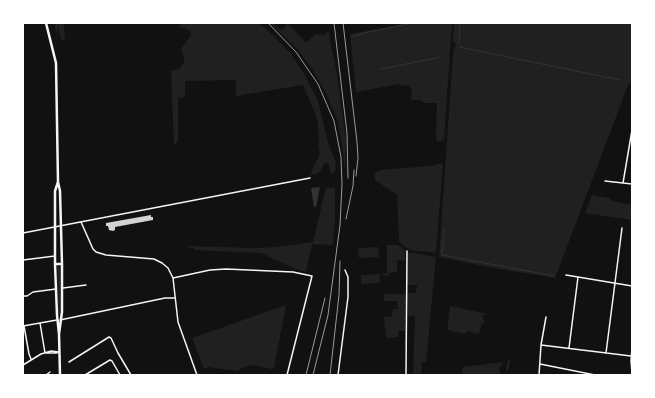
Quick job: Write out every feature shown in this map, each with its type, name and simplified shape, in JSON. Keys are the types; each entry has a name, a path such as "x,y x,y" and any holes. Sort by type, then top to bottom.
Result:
{"main road":[{"path":"46,23 56,63 58,182 62,225 63,288 59,334 60,375"},
{"path":"58,182 55,191 55,264 59,334"},
{"path":"55,264 62,264"}],"street":[{"path":"623,183 632,130"},
{"path":"23,233 310,178"},
{"path":"604,181 632,184"},
{"path":"81,222 93,249 96,252 106,255 156,259 166,266 173,278 178,322 197,375"},
{"path":"606,353 622,228"},
{"path":"406,375 407,251"},
{"path":"23,260 55,256"},
{"path":"173,278 210,270 226,269 293,272 312,276 287,375"},
{"path":"338,375 348,292 347,273 345,270"},
{"path":"566,275 632,286"},
{"path":"569,348 578,277"},
{"path":"63,288 86,285"},
{"path":"23,296 27,296 33,292 56,289"},
{"path":"31,360 24,326 61,320 165,298 175,298"},
{"path":"539,375 541,344 546,317"},
{"path":"40,323 45,353"},
{"path":"69,362 109,337 111,338 131,375"},
{"path":"541,344 631,356"},
{"path":"632,347 632,373"},
{"path":"23,365 45,353 51,351 59,352"},
{"path":"85,375 110,360 120,375"},
{"path":"540,364 595,375"},
{"path":"46,375 50,372"}],"shaded area":[{"path":"55,23 64,23 65,40 62,40 60,36 58,26 56,35"},
{"path":"180,23 258,23 269,31 291,54 304,74 318,101 329,146 336,162 335,172 331,174 328,163 325,163 320,172 310,175 321,151 319,150 318,124 316,115 303,85 236,96 236,80 185,81 185,97 178,98 178,141 174,145 171,71 180,68 184,62 181,49 191,35 190,31 180,27"},
{"path":"270,23 273,23 282,31 288,23 306,43 316,34 325,35 329,31 337,74 346,141 345,169 337,119 327,95 312,69 299,51"},
{"path":"411,23 452,23 444,139 440,142 437,141 436,137 437,103 424,103 421,100 411,100 412,91 409,85 402,86 399,84 356,92 350,34"},
{"path":"454,23 632,23 632,79 627,88 555,278 439,257 453,54 454,47 456,46 453,40"},
{"path":"443,163 436,253 410,250 399,242 397,195 375,180 375,173 380,170 431,166"},
{"path":"320,187 316,207 314,207 311,188"},
{"path":"326,187 335,188 335,224 333,243 332,245 312,244 306,272 261,253 194,250 194,248 186,247 254,248 278,247 313,242"},
{"path":"592,195 609,198 612,201 632,205 632,220 585,213"},
{"path":"387,245 397,245 402,247 405,252 405,261 397,260 397,272 389,273 389,275 383,276 382,274 387,273"},
{"path":"378,247 379,257 359,258 358,248"},
{"path":"408,253 436,257 426,363 422,362 421,375 413,375 415,316 408,316 407,293 416,293 417,285 407,285"},
{"path":"57,266 60,267 60,314 58,314"},
{"path":"380,274 380,283 361,284 361,275"},
{"path":"384,294 406,294 405,331 398,331 398,337 386,338 384,317 392,317 393,309 398,309 397,301 384,301"},
{"path":"286,305 274,368 271,369 252,365 239,369 239,371 208,367 204,369 192,338"},
{"path":"450,306 487,314 482,316 485,322 481,325 479,334 468,331 465,334 447,330"},
{"path":"503,362 499,371 501,375 462,375 463,367"}],"building":[{"path":"151,215 153,220 115,227 115,230 113,231 109,230 108,226 106,226 106,223"}],"waterway":[{"path":"352,37 412,23"},
{"path":"459,43 460,23"},
{"path":"459,47 620,80"},
{"path":"381,69 441,57"},
{"path":"444,229 442,255 554,276"},
{"path":"507,370 509,361"}],"railway":[{"path":"268,23 296,52 318,84 334,121 341,157 342,184 340,225 328,315 313,375"},
{"path":"334,23 347,133 348,178"},
{"path":"343,23 357,142 358,158 356,176"},
{"path":"346,219 353,186 354,170"},
{"path":"330,375 339,295 340,261"},
{"path":"306,375 325,298"}]}
